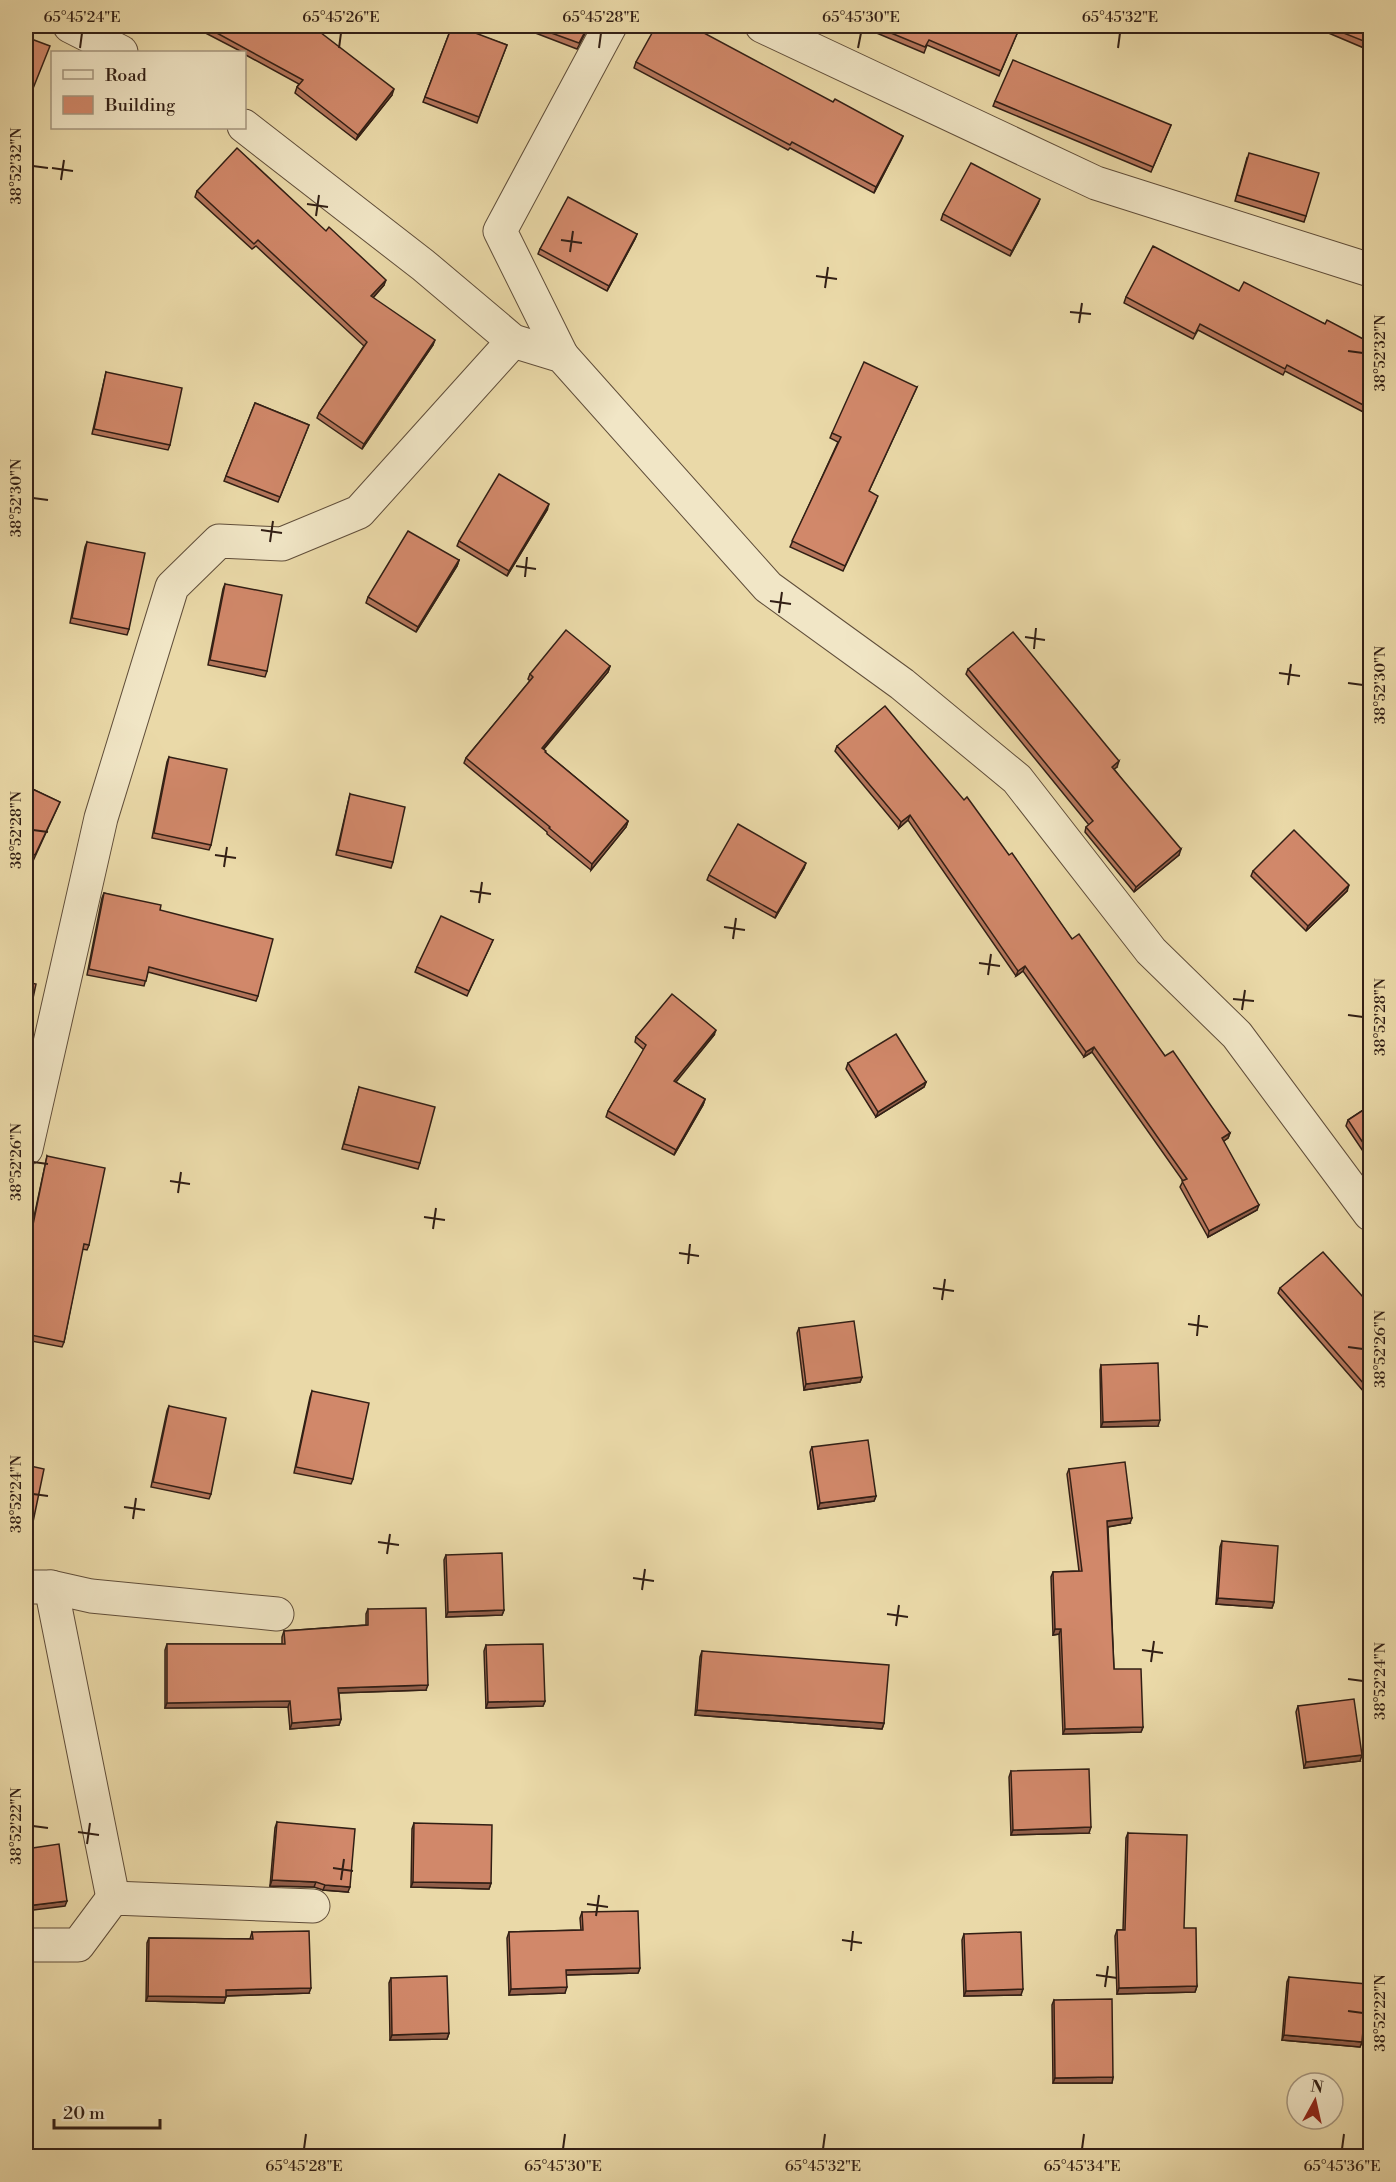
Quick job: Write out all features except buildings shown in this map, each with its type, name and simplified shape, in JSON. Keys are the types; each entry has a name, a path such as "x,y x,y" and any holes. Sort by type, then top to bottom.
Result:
{"street":[{"path":"70,26 119,51"},
{"path":"610,26 500,231 562,356 768,587 902,684 1017,779 1151,951 1237,1035 1371,1214"},
{"path":"762,26 1096,183 1371,270"},
{"path":"246,128 423,264 513,341 562,356"},
{"path":"26,1149 101,818 172,587 219,541 282,544 359,512 513,341"},
{"path":"113,1898 38,1587 91,1596 277,1614"},
{"path":"113,1898 313,1906"},
{"path":"26,1945 78,1945 113,1898"}]}
